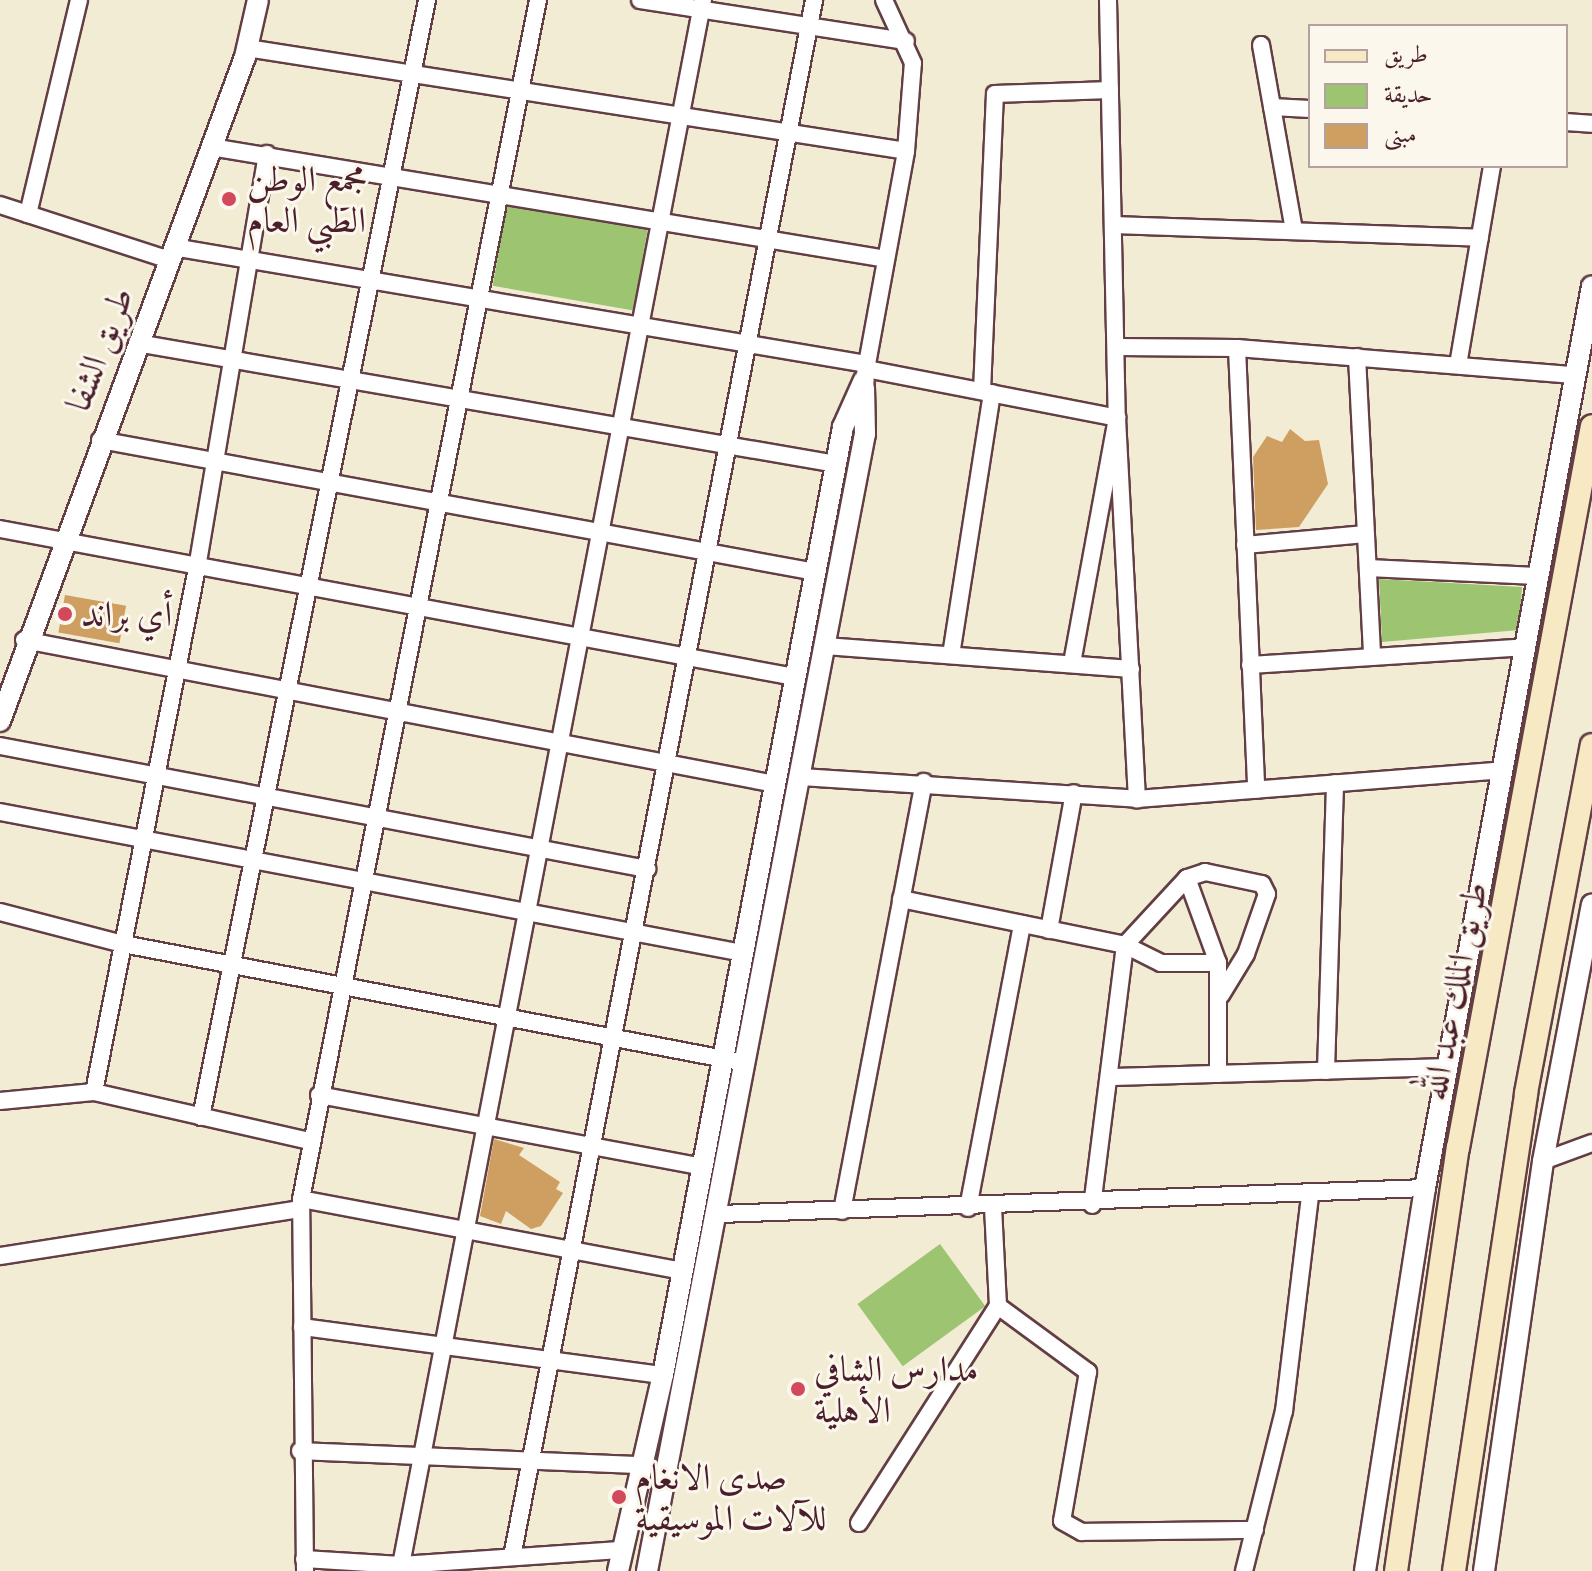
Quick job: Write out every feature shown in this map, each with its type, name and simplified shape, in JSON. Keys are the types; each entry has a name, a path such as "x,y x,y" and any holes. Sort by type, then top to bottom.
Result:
{"main road":[{"name":"طريق الملك عبد الله","path":"1396,1571 1448,1209 1517,851 1592,426"},
{"path":"1454,1571 1526,1093 1592,745"}],"street":[{"path":"28,214 79,0"},
{"name":"طريق الشفا","path":"0,721 24,640 247,48 258,0"},
{"path":"201,1117 427,0"},
{"path":"538,0 340,986 300,1204 300,1451 304,1565 401,1565 623,1550"},
{"path":"640,0 702,5 906,41"},
{"path":"512,1557 528,1460 552,1360 594,1146 814,0"},
{"path":"618,1571 663,1375 836,464 866,371 906,151 913,63 906,41 884,0"},
{"path":"1108,0 1118,347 1117,418 1137,799"},
{"path":"401,1565 418,1456 467,1231 702,5"},
{"path":"1261,45 1294,231"},
{"path":"247,48 520,88 906,151"},
{"path":"951,655 987,392 995,94 1110,90"},
{"path":"1272,107 1308,109"},
{"path":"1568,122 1592,124"},
{"path":"211,147 886,259"},
{"path":"94,1092 197,568 267,154"},
{"path":"1458,365 1492,168"},
{"path":"0,205 171,254 249,260 748,344 866,371 1117,418"},
{"path":"1114,225 1480,238"},
{"path":"1365,1571 1425,1188 1574,375 1587,336 1592,286"},
{"path":"137,343 836,464"},
{"path":"1118,347 1237,348 1574,375"},
{"path":"1237,348 1256,790"},
{"path":"1357,357 1372,657"},
{"path":"647,1571 720,1214 865,434 866,371"},
{"path":"1072,664 1117,418"},
{"path":"100,440 215,461 329,487 815,572"},
{"path":"0,529 795,677"},
{"path":"1245,545 1366,534"},
{"path":"1368,568 1537,576"},
{"path":"24,640 775,784"},
{"path":"825,646 1131,669"},
{"path":"1250,665 1526,647"},
{"path":"0,746 647,869"},
{"path":"801,777 924,782 1137,799 1504,770"},
{"path":"842,1211 924,782"},
{"path":"1326,1071 1335,783"},
{"path":"1049,930 1074,793"},
{"path":"1499,795 1517,851"},
{"path":"0,812 743,953"},
{"path":"1092,1205 1113,1077 1125,945 1187,878 1227,874 1266,888 1246,954 1221,995"},
{"path":"1187,878 1218,963 1221,995 1218,1074"},
{"path":"901,899 1125,945 1161,963 1218,963"},
{"path":"1484,1571 1543,1161 1592,905"},
{"path":"0,912 123,944 748,1063"},
{"path":"968,1208 1022,924"},
{"path":"1113,1077 1448,1067"},
{"path":"0,1101 94,1092 310,1141"},
{"path":"319,1095 702,1167"},
{"path":"1543,1161 1592,1143"},
{"path":"720,1214 1092,1205 1425,1188"},
{"path":"1244,1571 1284,1411 1310,1196"},
{"path":"0,1256 300,1204 683,1271"},
{"path":"859,1523 998,1306 993,1207"},
{"path":"998,1306 1088,1372 1061,1507 1069,1528 1255,1530"},
{"path":"302,1327 663,1375"},
{"path":"300,1451 641,1465"}],"green space":[{"path":"507,204 648,229 633,311 493,286"},
{"path":"1379,579 1522,587 1519,630 1382,642"},
{"path":"940,1244 985,1306 903,1366 857,1304"}],"building":[{"path":"1290,429 1305,441 1319,440 1328,484 1299,527 1256,530 1253,457 1267,436 1282,442"},
{"path":"65,595 126,606 119,643 58,632"},
{"path":"494,1139 524,1148 519,1155 560,1182 556,1189 563,1193 541,1226 531,1229 506,1211 501,1224 480,1216"}],"place":[{"name":"مجمع الوطن الطبي العام","path":"229,199"},
{"name":"أي براند","path":"65,614"},
{"name":"مدارس الشافي الأهلية","path":"798,1389"},
{"name":"صدى الانغام للآلات الموسيقية","path":"619,1497"}]}
